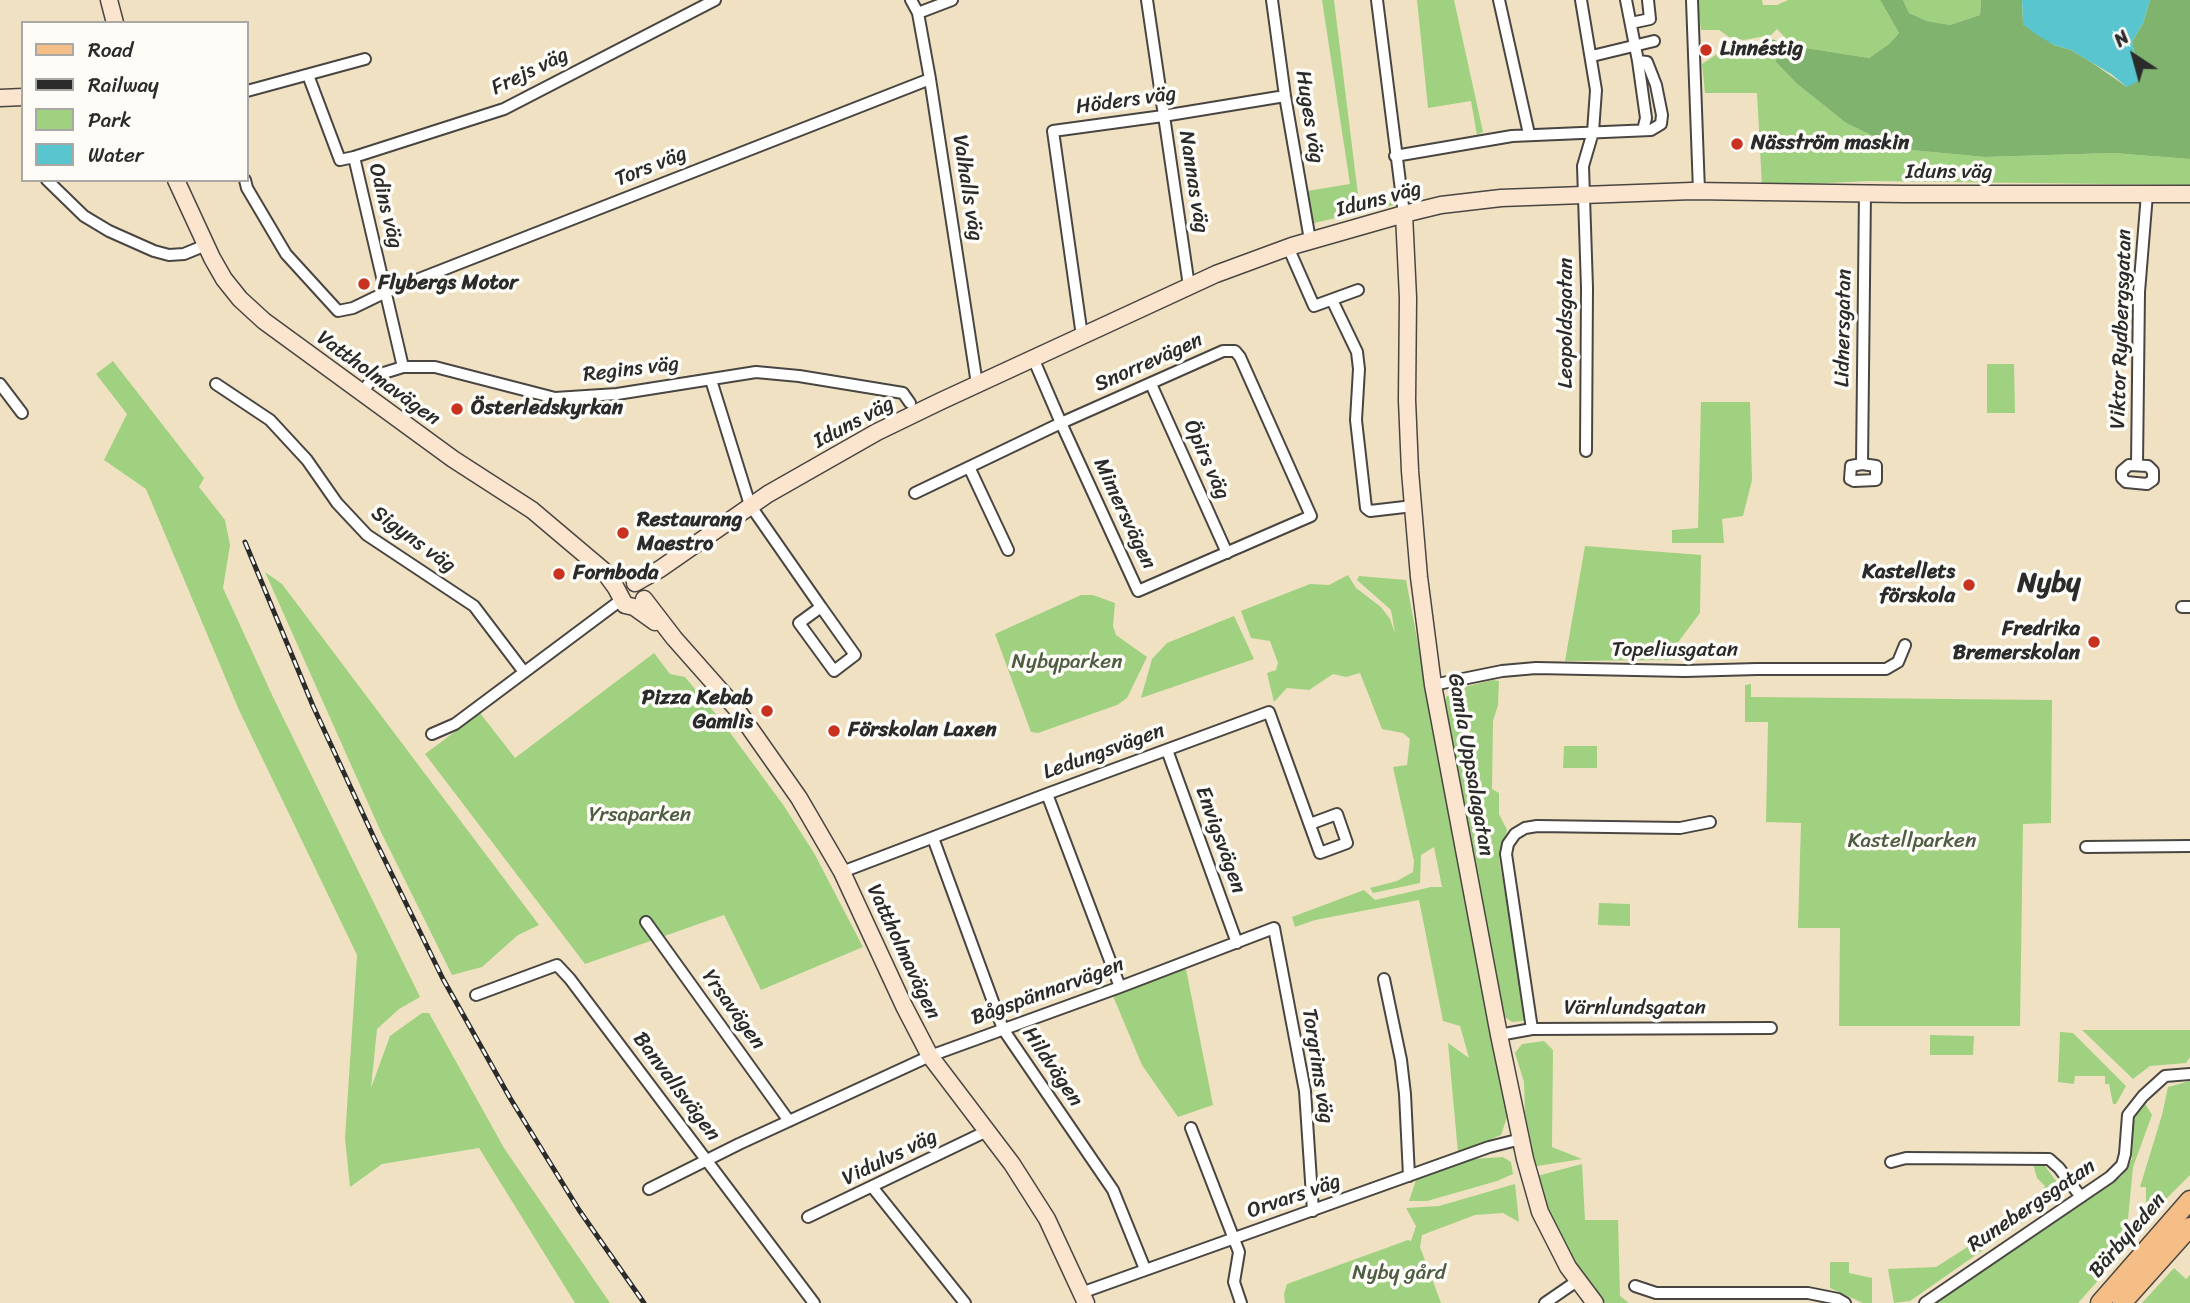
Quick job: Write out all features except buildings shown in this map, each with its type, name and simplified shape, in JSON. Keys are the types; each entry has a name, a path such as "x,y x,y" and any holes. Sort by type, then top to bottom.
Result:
{"main road":[{"name":"Bärbyleden","path":"2100,1303 2190,1200"},
{"name":"Bärbyleden","path":"2122,1303 2190,1227"}],"street":[{"path":"109,0 114,21"},
{"name":"Frejs väg","path":"354,157 504,109 715,0"},
{"name":"Valhalls väg","path":"911,0 918,13 930,79 977,384"},
{"path":"918,13 952,0"},
{"name":"Nannas väg","path":"1147,0 1189,286"},
{"name":"Huges väg","path":"1272,0 1285,96 1310,240"},
{"path":"1377,0 1404,214"},
{"path":"1499,0 1529,134"},
{"name":"Leopoldsgatan","path":"1581,0 1596,90 1593,132 1583,166 1587,288 1586,451"},
{"path":"1395,156 1489,138 1651,130 1661,124 1662,115 1656,85 1647,62 1638,61 1626,0"},
{"path":"1631,23 1650,19 1648,0"},
{"path":"1692,0 1699,191"},
{"path":"1592,56 1654,41"},
{"path":"248,91 365,59"},
{"name":"Odins väg","path":"308,75 340,160 354,157 403,367"},
{"name":"Tors väg","path":"246,182 286,254 338,311 353,308 386,292 930,79"},
{"name":"Höders väg","path":"1082,336 1053,131 1285,96"},
{"path":"0,98 21,97"},
{"path":"49,182 84,216 109,231 154,251 169,255 184,254 206,245"},
{"name":"Vattholmavägen","path":"177,182 224,279 240,299 264,321 453,459 532,510 632,594 735,707 799,797 842,872 930,1056 1012,1164 1047,1219 1083,1298"},
{"name":"Iduns väg","path":"432,734 455,724 632,594 660,569 750,505 877,432 1189,286 1310,240 1441,205 1501,198 1699,191 2190,194"},
{"name":"Lidnersgatan","path":"1862,464 1865,192"},
{"name":"Viktor Rydbergsgatan","path":"2137,465 2139,292 2147,194"},
{"name":"Gamla Uppsalagatan","path":"1404,214 1408,298 1407,400 1413,506 1433,685 1499,1035 1539,1212 1577,1281 1595,1303"},
{"path":"1288,247 1314,306 1358,290"},
{"path":"1332,300 1357,352 1359,369 1356,420 1366,508 1370,511 1413,506"},
{"name":"Snorrevägen","path":"915,493 1061,423 1223,351 1235,351 1311,516"},
{"name":"Mimersvägen","path":"1033,359 1138,591 1311,516"},
{"name":"Regins väg","path":"362,393 374,376 403,367 435,367 555,398 617,394 756,372 799,376 903,393 910,402"},
{"path":"711,380 750,505 855,655 834,671 799,623 821,607"},
{"path":"0,384 22,413"},
{"name":"Sigyns väg","path":"216,384 270,420 307,460 337,503 367,535 474,606 524,673"},
{"name":"Öpirs väg","path":"1151,384 1227,553"},
{"path":"969,467 1008,550"},
{"name":"Topeliusgatan","path":"1433,685 1502,671 1536,668 1685,671 1886,669 1898,662 1905,645"},
{"name":"Ledungsvägen","path":"842,872 1269,712 1310,824"},
{"name":"Envigsvägen","path":"1167,750 1237,943"},
{"path":"1047,794 1120,987"},
{"path":"1532,1029 1506,854 1508,844 1516,834 1525,828 1537,826 1680,828 1710,822"},
{"name":"Hildvägen","path":"933,838 1003,1029 1113,1190 1145,1269"},
{"path":"2086,847 2190,846"},
{"name":"Yrsavägen","path":"646,922 789,1121"},
{"name":"Bågspännarvägen","path":"649,1189 930,1056 1274,928"},
{"name":"Torgrims väg","path":"1274,928 1305,1091 1313,1211"},
{"name":"Banvallsvägen","path":"476,995 552,962 570,979 814,1303"},
{"path":"1384,979 1401,1060 1409,1176"},
{"name":"Värnlundsgatan","path":"1499,1035 1532,1029 1771,1028"},
{"name":"Runebergsgatan","path":"1925,1303 2110,1177 2122,1165 2128,1115 2143,1096 2165,1076 2190,1074"},
{"path":"1191,1128 1235,1238 1239,1252 1234,1282 1241,1303"},
{"name":"Vidulvs väg","path":"808,1217 987,1131"},
{"name":"Orvars väg","path":"1083,1298 1145,1269 1489,1147 1521,1139"},
{"path":"1891,1162 1906,1158 2049,1159 2081,1197"},
{"path":"873,1188 965,1303"},
{"path":"1545,1303 1577,1281"},
{"path":"1635,1286 1656,1293 1808,1293 1838,1299 1844,1303"}],"green space":[{"path":"1322,0 1334,0 1359,203 1394,200 1394,205 1314,223 1307,191 1350,184"},
{"path":"1417,0 1454,0 1483,132 1477,135 1471,101 1428,108"},
{"path":"1697,0 1762,0 1763,5 1777,5 1788,0 1880,0 1899,33 1869,58 1793,46 1777,29 1771,35 1744,40 1729,37 1719,30 1701,30"},
{"path":"1880,0 1903,0 1909,13 1927,21 1950,25 1980,15 1981,0 2022,0 2023,24 2054,45 2071,50 2091,62 2127,87 2137,64 2132,42 2143,23 2150,0 2190,0 2190,159 2113,153 1985,157 1900,149 1846,123 1796,83 1775,61 1779,58 1768,58 1759,41 1771,39 1793,46 1869,58 1899,33"},
{"path":"1903,0 1981,0 1980,15 1950,25 1927,21 1909,13"},
{"path":"1718,46 1732,47 1752,56 1780,58 1775,61 1796,83 1846,123 1900,149 1985,157 2113,153 2190,159 2190,185 1870,181 1762,186 1757,93 1705,93 1702,64 1717,54"},
{"path":"113,361 204,478 199,487 225,520 230,545 223,588 273,697 420,997 399,1009 377,1029 371,1088 390,1036 422,1013 429,1013 504,1148 610,1303 575,1303 479,1148 382,1164 350,1187 345,1138 357,955 239,710 146,489 104,460 127,414 96,374"},
{"path":"1987,364 2014,364 2015,413 1987,413"},
{"path":"1701,402 1750,402 1752,480 1743,516 1722,519 1724,543 1672,543 1672,530 1698,528"},
{"path":"1585,546 1701,555 1700,613 1676,645 1675,660 1565,661"},
{"path":"265,572 282,584 539,925 518,935 482,967 452,975 381,832"},
{"path":"1348,575 1356,588 1381,607 1390,619 1395,633 1391,610 1357,580 1359,576 1406,580 1507,1117 1501,1135 1458,1153 1448,1043 1469,1058 1460,1026 1443,1021 1419,900 1315,920 1295,927 1292,917 1364,890 1375,900 1442,887 1434,847 1421,855 1420,883 1373,893 1370,888 1397,881 1413,872 1414,861 1393,767 1407,765 1410,739 1403,733 1382,729 1360,673 1346,677 1333,674 1309,690 1287,688 1274,702 1267,673 1276,670 1278,663 1270,641 1251,638 1241,611 1310,584 1329,585"},
{"name":"Nybyparken","path":"1081,595 1093,595 1115,603 1113,626 1116,635 1147,657 1127,698 1117,705 1038,733 1031,732 995,634"},
{"path":"1234,616 1254,659 1141,698 1152,659 1167,643"},
{"name":"Yrsaparken","path":"654,653 670,674 685,677 720,719 784,806 814,853 863,947 761,990 724,915 585,964 425,754 480,713 515,758"},
{"path":"1499,681 1498,705 1493,721 1492,789 1499,793 1499,814 1507,830 1499,859 1526,1014 1523,1021 1512,1022 1502,1015 1498,1003 1445,704 1446,697 1456,689"},
{"name":"Kastellparken","path":"1751,684 1751,697 2052,700 2051,823 2023,824 2020,1026 1839,1026 1840,928 1798,928 1801,823 1766,822 1768,722 1745,722 1745,685"},
{"path":"1564,746 1597,746 1597,768 1563,768"},
{"path":"1599,903 1630,904 1630,926 1598,925"},
{"path":"1186,969 1213,1105 1178,1117 1142,1065 1113,996"},
{"path":"2082,1030 2190,1030 2190,1057 2186,1063 2150,1066 2133,1079"},
{"path":"2060,1032 2073,1033 2126,1086 2116,1104 2113,1104 2109,1084 2105,1084 2105,1076 2075,1076 2074,1084 2058,1082"},
{"path":"1930,1035 1974,1036 1973,1055 1930,1055"},
{"path":"1544,1041 1553,1050 1552,1147 1582,1159 1531,1167 1532,1146 1525,1113 1524,1082 1515,1053 1522,1044"},
{"path":"2190,1081 2190,1175 2161,1204 2148,1210 2146,1187 2140,1187 2168,1087"},
{"path":"2144,1102 2152,1115 2133,1167 2128,1219 2137,1237 2078,1303 1937,1303 2122,1176 2132,1159 2133,1116"},
{"path":"1503,1157 1511,1162 1513,1174 1427,1201 1409,1201 1416,1180 1473,1159"},
{"path":"1582,1164 1585,1220 1618,1220 1620,1296 1629,1303 1605,1303 1573,1259 1542,1197 1537,1176"},
{"path":"2033,1164 2045,1166 2062,1189 2046,1206 1910,1301 1894,1303 1888,1269 1936,1267 2032,1206 2045,1186 2037,1178"},
{"name":"Nyby gård","path":"1515,1184 1519,1222 1503,1213 1475,1215 1422,1235 1420,1247 1441,1303 1285,1303 1287,1284 1411,1241 1416,1226 1406,1208 1439,1206"},
{"path":"1830,1262 1849,1262 1849,1273 1872,1278 1872,1303 1863,1303 1830,1288"},
{"path":"2174,1268 2186,1279 2190,1275 2190,1303 2142,1303"}],"water":[{"path":"2022,0 2150,0 2143,23 2132,42 2137,64 2137,82 2127,87 2071,50 2054,45 2037,35 2023,24"}],"railway":[{"path":"245,542 313,706 443,979 510,1098 579,1210 644,1303"}],"place":[{"name":"Linnéstig","path":"1706,50"},
{"name":"Näsström maskin","path":"1737,144"},
{"name":"Flybergs Motor","path":"364,284"},
{"name":"Österledskyrkan","path":"457,409"},
{"name":"Restaurang Maestro","path":"623,533"},
{"name":"Fornboda","path":"559,574"},
{"name":"Kastellets förskola","path":"1969,585"},
{"name":"Fredrika Bremerskolan","path":"2094,642"},
{"name":"Pizza Kebab Gamlis","path":"767,711"},
{"name":"Förskolan Laxen","path":"834,731"}],"district":[{"name":"Nyby","path":"2049,584"}]}
